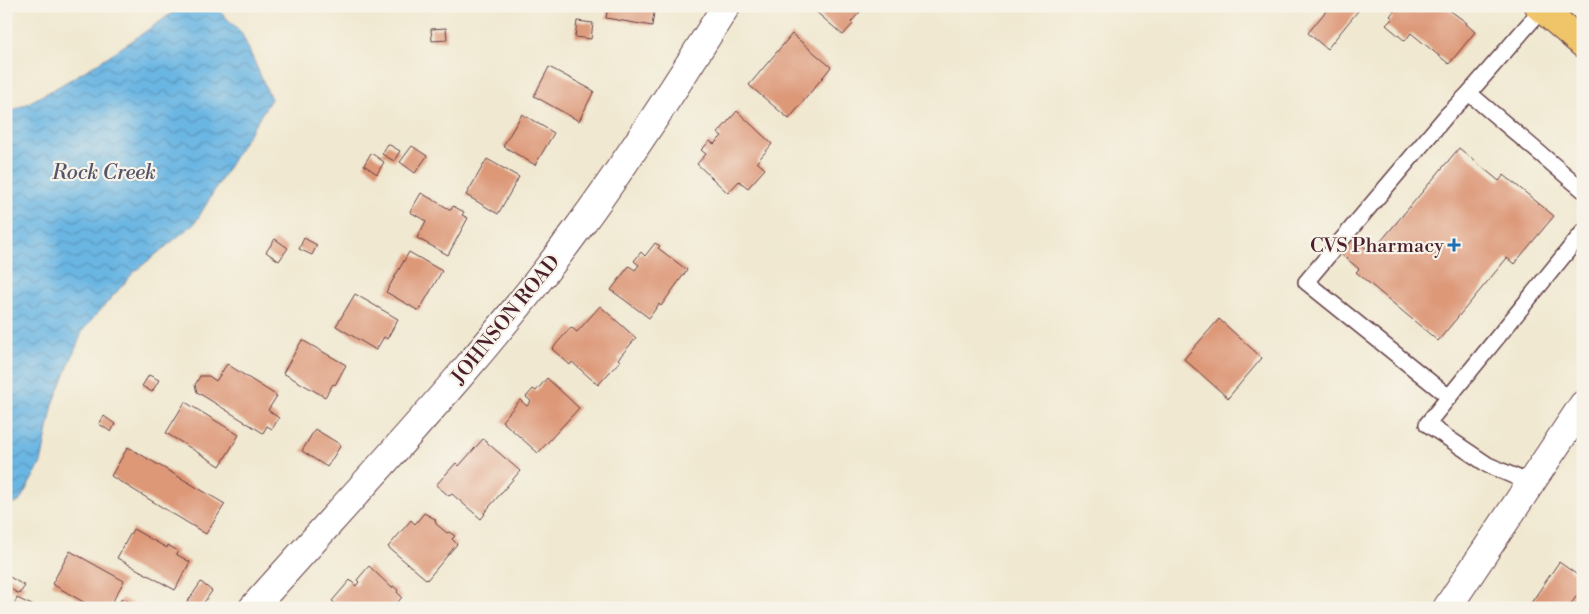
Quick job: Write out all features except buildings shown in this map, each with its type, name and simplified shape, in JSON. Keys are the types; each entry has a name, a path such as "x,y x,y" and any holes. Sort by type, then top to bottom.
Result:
{"main road":[{"path":"1540,8 1579,36"}],"street":[{"name":"JOHNSON ROAD","path":"253,608 474,360 570,238 666,102 726,6"},
{"path":"1448,608 1583,405"}],"lane":[{"path":"1449,397 1306,282 1540,8"},
{"path":"1469,92 1583,190"},
{"path":"1530,483 1488,465 1427,424 1583,232"}],"water":[{"name":"Rock Creek","path":"182,6 214,6 241,32 271,99 195,223 134,272 83,330 53,404 41,463 19,502 6,506 6,114 97,64"}],"place":[{"name":"CVS Pharmacy","path":"1454,245"}]}
